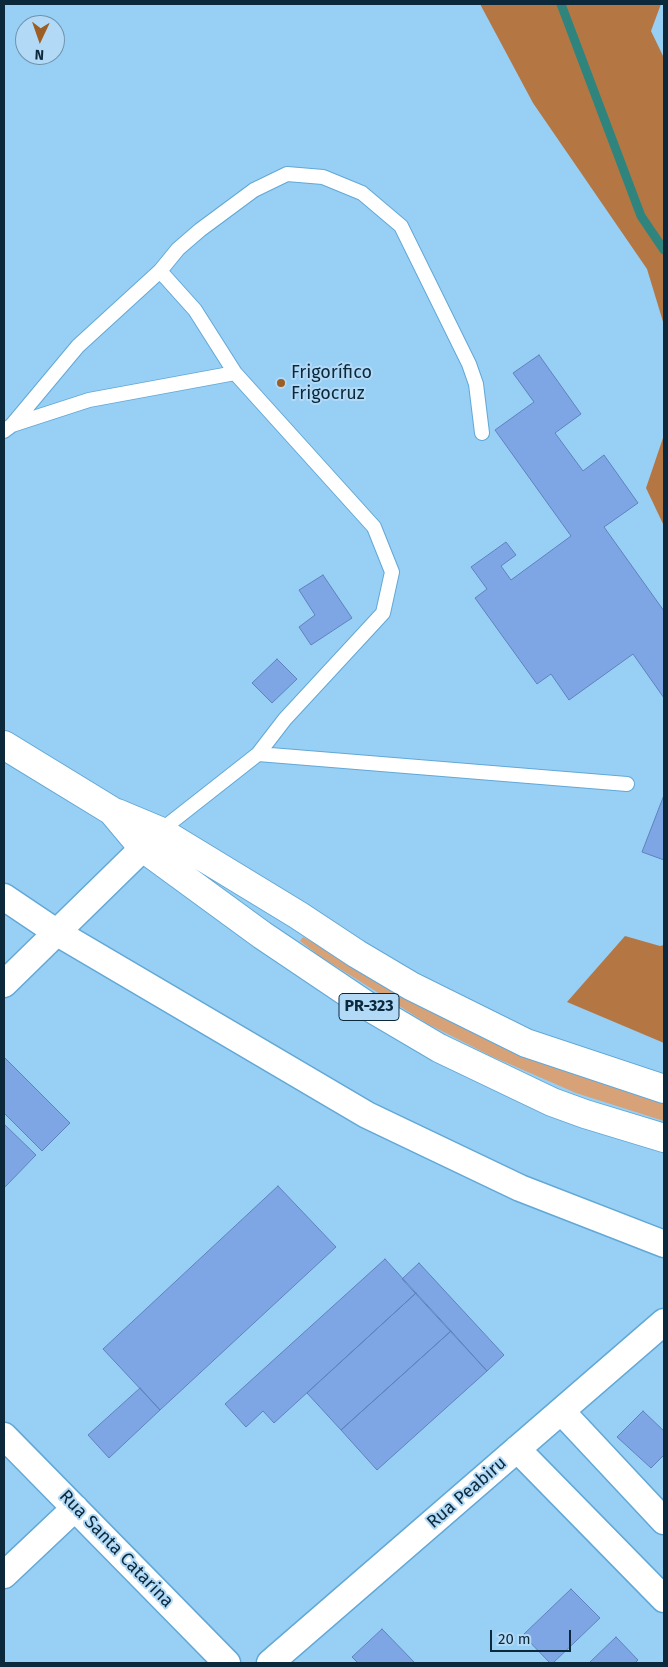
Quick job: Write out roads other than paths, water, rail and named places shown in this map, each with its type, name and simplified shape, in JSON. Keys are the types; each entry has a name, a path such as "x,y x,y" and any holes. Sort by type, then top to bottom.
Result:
{"highway":[{"name":"PR-323","path":"4,745 112,811 151,839 262,935 366,1005 439,1048 552,1102 664,1138"},
{"name":"PR-323","path":"151,839 298,914 357,954 411,986 526,1043 664,1089"}],"street":[{"path":"4,984 151,839"},
{"path":"4,897 56,932 367,1115 520,1188 664,1244"},
{"name":"Rua Peabiru","path":"270,1663 664,1322"},
{"path":"562,1412 664,1521"},
{"name":"Rua Santa Catarina","path":"4,1436 227,1663"},
{"path":"517,1449 664,1600"},
{"path":"4,1575 75,1508"}],"lane":[{"path":"8,428 78,346 160,270 178,249 200,230 254,190 287,174 323,177 362,193 401,226 470,364 476,384 482,433"},
{"path":"151,839 258,754 290,713 383,613 392,572 374,527 235,373 195,310 160,270"},
{"path":"8,428 89,400 235,373"},
{"path":"258,754 627,784"}],"waterway":[{"path":"561,4 641,216 664,250"}],"place":[{"name":"Frigorífico Frigocruz","path":"281,383"}]}
